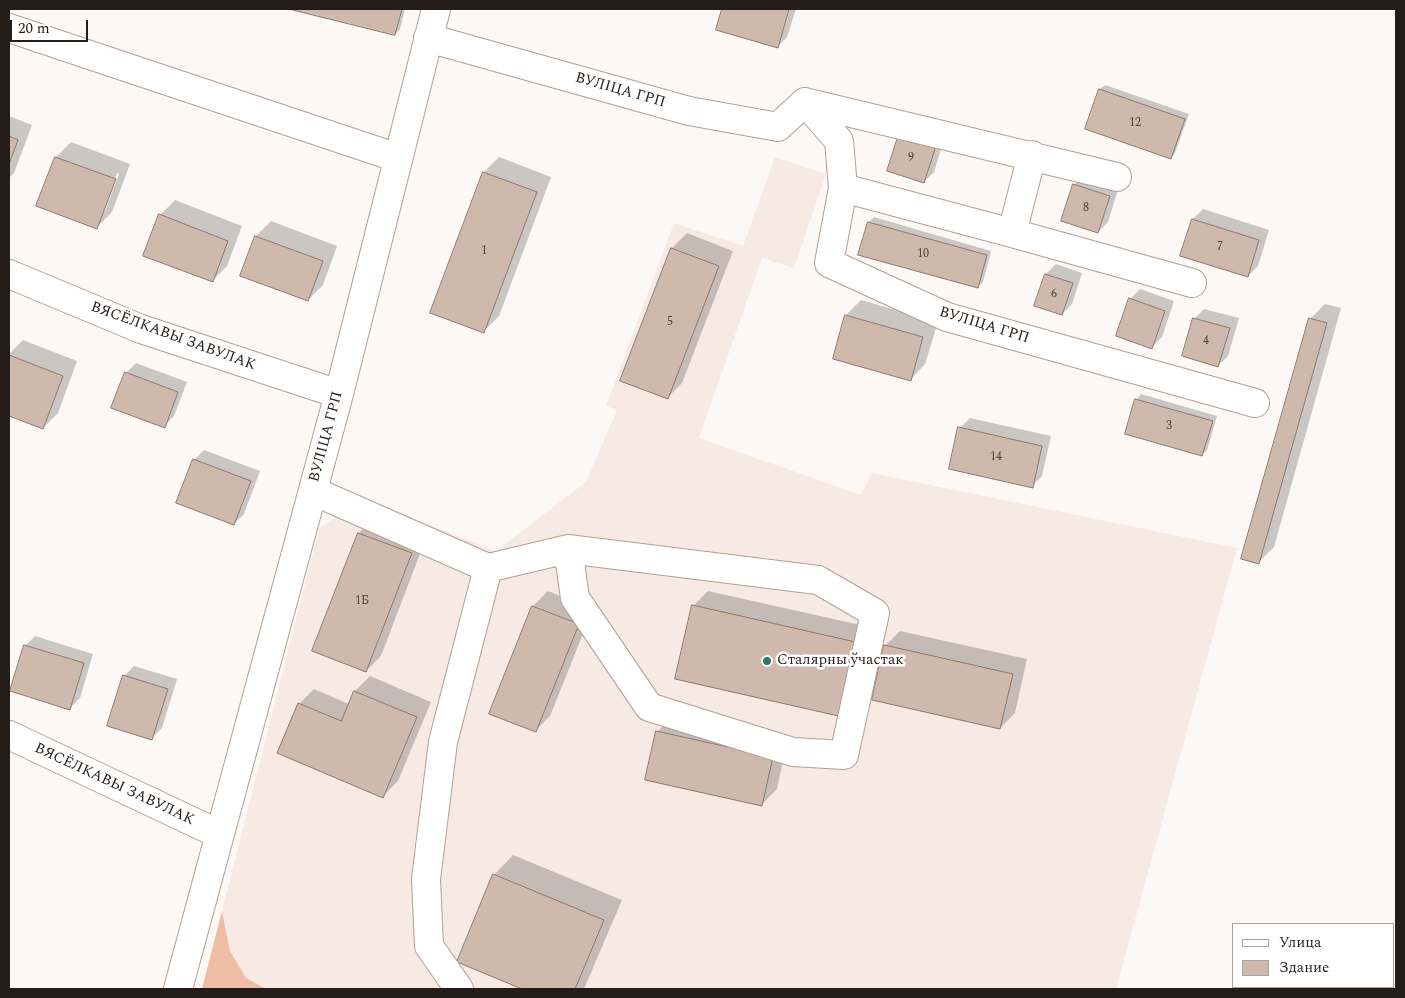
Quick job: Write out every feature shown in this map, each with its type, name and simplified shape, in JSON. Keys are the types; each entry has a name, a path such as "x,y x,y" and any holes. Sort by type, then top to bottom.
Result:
{"street":[{"name":"ВУЛІЦА ГРП","path":"178,989 339,394 436,9"},
{"path":"9,28 398,158"},
{"name":"ВУЛІЦА ГРП","path":"428,38 690,111 778,127 805,102 839,142 843,188 829,263 947,317 1255,403"},
{"path":"805,102 1032,155 1117,177"},
{"path":"1012,233 1032,155"},
{"path":"843,188 1192,283"},
{"name":"ВЯСЁЛКАВЫ ЗАВУЛАК","path":"9,274 141,329 339,394"},
{"path":"312,491 488,568 568,549 818,580 875,613 844,754 793,752 649,706 575,598 568,549"},
{"path":"459,989 429,946 426,879 443,742 488,568"},
{"name":"ВЯСЁЛКАВЫ ЗАВУЛАК","path":"9,735 219,834"}],"shaded area":[{"path":"775,157 826,174 794,268 762,258 699,438 861,495 872,473 1237,548 1116,989 266,989 246,978 230,951 222,911 319,529 339,515 344,491 496,551 586,482 617,410 606,406 674,223 743,246"},
{"path":"222,911 230,951 246,978 266,989 202,989"}],"building":[{"path":"289,9 402,9 395,35"},
{"path":"722,9 789,9 778,48 716,30"},
{"path":"1099,89 1185,119 1171,159 1085,129"},
{"path":"899,134 936,146 924,183 887,171"},
{"path":"9,136 18,140 9,164"},
{"path":"55,157 116,179 97,229 36,206"},
{"path":"483,172 537,192 484,333 430,313"},
{"path":"1073,184 1110,196 1098,233 1061,221"},
{"path":"159,214 228,241 213,282 143,256"},
{"path":"1192,219 1259,240 1248,277 1180,256"},
{"path":"868,222 987,255 978,288 858,255"},
{"path":"255,236 323,261 308,301 240,276"},
{"path":"671,248 719,266 668,399 620,381"},
{"path":"1045,274 1073,283 1062,315 1034,306"},
{"path":"1129,298 1165,311 1152,349 1116,336"},
{"path":"845,315 923,337 911,381 833,359"},
{"path":"1193,318 1230,328 1218,367 1182,356"},
{"path":"1309,318 1327,323 1259,564 1241,559"},
{"path":"9,355 63,376 43,429 9,416"},
{"path":"125,372 178,392 165,428 111,408"},
{"path":"1135,399 1213,421 1202,456 1125,434"},
{"path":"958,427 1042,446 1033,488 949,469"},
{"path":"193,459 251,481 234,525 176,503"},
{"path":"358,533 412,553 366,672 312,651"},
{"name":"Сталярны ўчастак","path":"692,605 860,643 843,717 675,679"},
{"path":"532,606 579,624 536,732 489,714"},
{"path":"24,645 84,663 70,710 10,691"},
{"path":"884,645 1013,674 1000,729 872,700"},
{"path":"123,675 168,689 152,740 107,726"},
{"path":"354,691 417,717 383,798 277,753 298,703 341,721"},
{"path":"656,731 773,757 762,806 645,780"},
{"path":"493,874 604,920 575,989 522,989 457,962"}],"place":[{"name":"Сталярны ўчастак","path":"767,661"}]}
